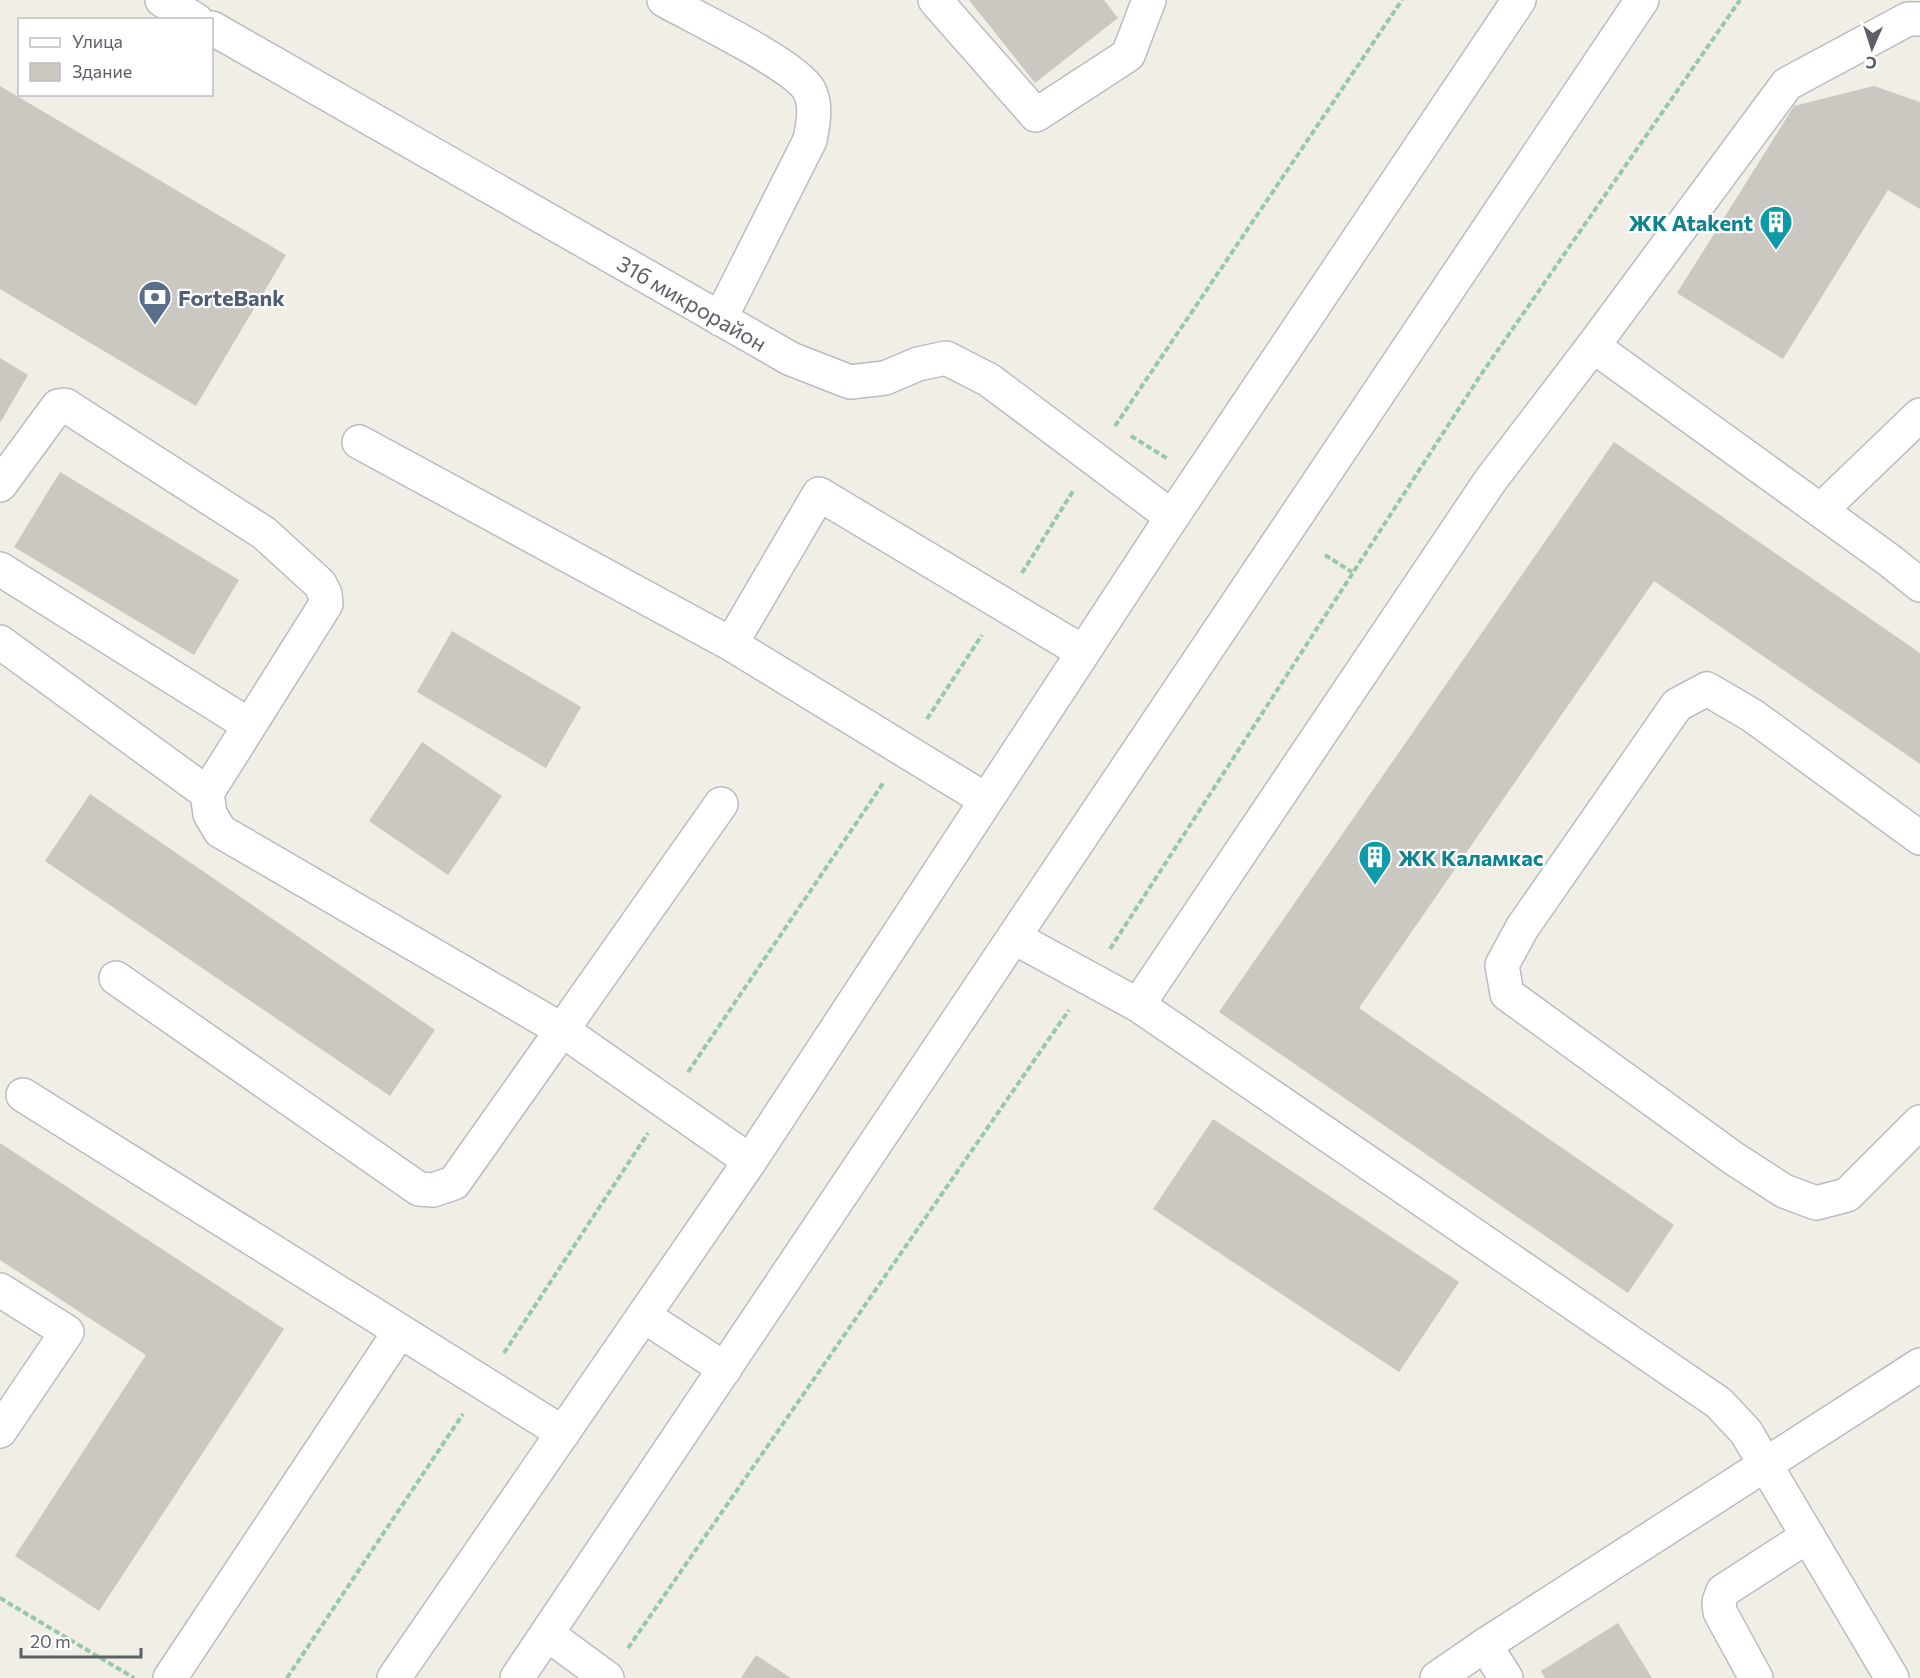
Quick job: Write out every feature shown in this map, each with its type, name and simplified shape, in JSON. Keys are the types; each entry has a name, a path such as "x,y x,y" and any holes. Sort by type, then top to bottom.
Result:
{"street":[{"path":"162,0 193,18"},
{"path":"663,0 790,69 809,90 814,116 810,140 720,319"},
{"path":"935,0 1036,115 1128,56 1149,0"},
{"path":"394,1678 750,1161 1083,651 1520,0"},
{"path":"517,1678 1642,0"},
{"path":"1138,1005 1490,481 1787,84 1908,19 1920,19"},
{"name":"31б микрорайон","path":"213,29 791,359 850,382 885,378 918,364 946,358 990,380 1172,517"},
{"path":"1593,346 1821,510 1920,585"},
{"path":"0,485 58,406 65,405 264,533 320,584 325,594 326,604 207,793 210,814 219,831 562,1030 750,1161"},
{"path":"1821,510 1920,415"},
{"path":"359,442 731,644 986,800"},
{"path":"731,644 819,494 1083,651"},
{"path":"0,569 249,725"},
{"path":"0,642 207,793"},
{"path":"1920,838 1753,716 1707,689 1677,705 1522,928 1502,965 1507,994 1734,1158 1784,1191 1816,1203 1847,1195 1920,1122"},
{"path":"116,978 419,1189 433,1190 454,1183 721,804"},
{"path":"1015,938 1138,1005 1719,1403 1746,1432 1892,1678"},
{"path":"23,1095 563,1433"},
{"path":"0,1290 67,1332 0,1431"},
{"path":"644,1316 725,1369"},
{"path":"170,1678 400,1331"},
{"path":"1437,1678 1920,1365"},
{"path":"1756,1678 1720,1612 1719,1602 1724,1591 1808,1536"},
{"path":"547,1634 607,1678"},
{"path":"1485,1645 1506,1678"}],"path":[{"path":"287,1678 667,1103 1003,604 1094,458 1402,0"},
{"path":"607,1678 1090,979 1480,376 1740,0"},
{"path":"1326,555 1352,572"},
{"path":"0,1598 135,1678"}],"building":[{"path":"969,0 1104,0 1118,18 1035,83"},
{"path":"0,86 286,255 196,406 0,289"},
{"name":"ЖК Atakent","path":"1874,86 1920,102 1920,209 1888,190 1783,359 1677,293 1794,106"},
{"path":"0,358 28,375 0,423"},
{"name":"ЖК Каламкас","path":"1614,442 1920,653 1920,764 1654,581 1359,1008 1674,1225 1628,1293 1219,1012"},
{"path":"60,472 239,580 194,655 14,547"},
{"path":"452,631 581,707 546,768 417,692"},
{"path":"422,742 502,796 448,875 369,821"},
{"path":"90,794 435,1030 390,1096 45,861"},
{"path":"1213,1119 1459,1282 1399,1372 1153,1209"},
{"path":"0,1143 284,1329 99,1611 15,1556 146,1355 0,1260"},
{"path":"1618,1623 1652,1678 1545,1678 1541,1671"},
{"path":"756,1655 791,1678 741,1678"}],"place":[{"name":"ЖК Atakent","path":"1776,251"},
{"name":"ForteBank","path":"155,326"},
{"name":"ЖК Каламкас","path":"1375,886"}]}
